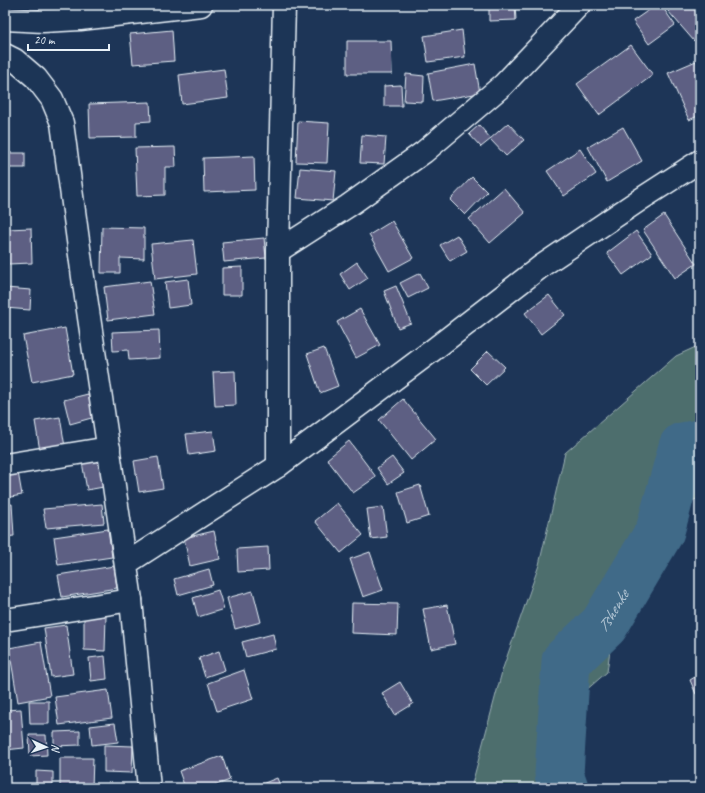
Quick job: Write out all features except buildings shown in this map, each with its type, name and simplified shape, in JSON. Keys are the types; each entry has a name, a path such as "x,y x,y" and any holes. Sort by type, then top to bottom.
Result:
{"street":[{"path":"5,19 43,21 80,19 201,5"},
{"path":"278,466 278,251 284,5"},
{"path":"278,251 348,206 424,152 503,85 579,5"},
{"path":"5,55 15,60 36,78 52,99 62,123 84,285 132,600 149,788"},
{"path":"127,563 278,466 543,266 641,199 700,161"},
{"path":"5,465 109,448"},
{"path":"5,620 132,600"}],"green space":[{"path":"700,345 700,498 670,508 616,606 607,672 569,705 549,788 471,788 503,668 539,565 565,453 676,356"}],"waterway":[{"name":"Tshenke","path":"564,788 559,774 566,661 604,625 660,531 683,447 700,444"}]}
